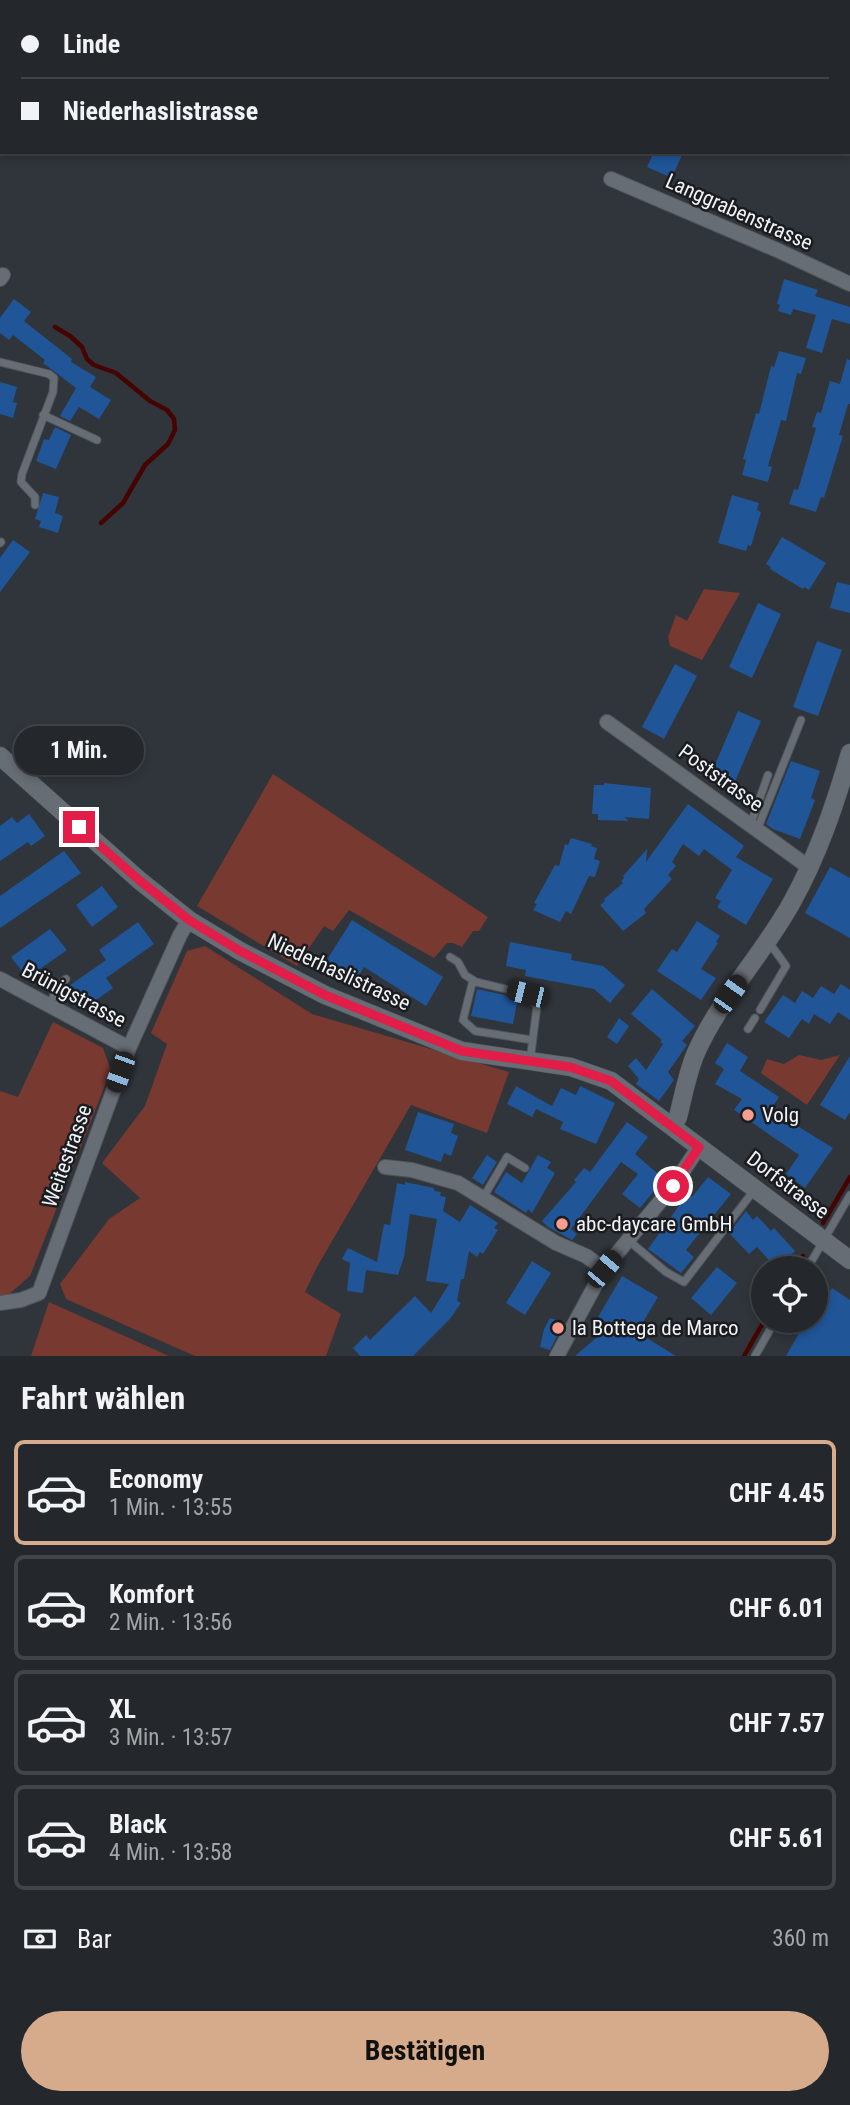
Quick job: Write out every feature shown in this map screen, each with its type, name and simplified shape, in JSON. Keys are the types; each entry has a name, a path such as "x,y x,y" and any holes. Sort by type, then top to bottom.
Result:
{"street":[{"name":"Langgrabenstrasse","path":"611,179 850,284"},
{"name":"Poststrasse","path":"607,722 810,868"},
{"path":"673,1125 678,1117 695,1056 706,1033 791,905 810,868 836,802 850,753"},
{"name":"Niederhaslistrasse","path":"0,757 139,880 189,920 240,951 325,995 462,1051 570,1067 611,1081 699,1147"},
{"name":"Weitestrasse","path":"0,1303 21,1300 39,1293 129,1048 189,920"},
{"name":"Brünigstrasse","path":"0,979 129,1048"},
{"path":"557,1356 604,1269 673,1186 699,1147"},
{"name":"Dorfstrasse","path":"699,1147 850,1260"},
{"path":"385,1167 412,1170 458,1183 604,1269"}],"lane":[{"path":"0,362 49,374 54,378 55,386 22,474 21,482 35,497 35,505"},
{"path":"43,415 97,440"},
{"path":"753,828 800,720"},
{"path":"753,828 768,775"},
{"path":"761,1010 786,965 768,940"},
{"path":"450,957 458,962 465,975 472,980 527,994 537,1006 530,1062"},
{"path":"49,1005 59,985 66,979"},
{"path":"472,980 463,1020 475,1031 532,1040"},
{"path":"748,1029 755,1018"},
{"path":"483,1199 506,1157 525,1168"},
{"path":"628,1240 666,1272 684,1282 755,1189"},
{"path":"815,1256 850,1195"},
{"path":"755,1356 768,1333"}],"shaded area":[{"path":"704,589 740,593 702,660 670,646 668,637 676,615 687,621"},
{"path":"273,774 488,917 479,931 473,931 462,947 447,943 434,958 349,910 333,931 324,926 297,966 197,906"},
{"path":"205,946 312,1014 509,1072 487,1133 411,1105 305,1292 341,1314 326,1356 195,1356 66,1299 60,1284 109,1219 140,1198 102,1163 145,1106 167,1044 151,1033 187,951"},
{"path":"53,1022 103,1048 111,1070 30,1276 8,1295 0,1296 0,1091 18,1097"},
{"path":"799,1055 821,1060 840,1055 807,1105 761,1073 767,1059 784,1064"},
{"path":"49,1302 169,1356 31,1356"}],"building":[{"path":"653,154 682,154 672,178 647,167"},
{"path":"784,279 818,290 815,296 850,307 850,324 832,319 822,353 806,348 816,315 793,309 791,315 778,311 780,305 777,304"},
{"path":"14,299 31,312 24,321 72,359 71,362 96,377 90,387 111,400 99,419 79,407 70,421 60,416 76,388 43,363 45,360 13,335 9,340 0,333 0,318"},
{"path":"779,351 806,358 801,374 797,373 786,421 781,420 768,466 772,467 768,482 742,475 746,460 743,459 756,413 759,414 771,366 774,367"},
{"path":"847,359 850,360 850,404 839,435 843,436 824,498 821,497 816,512 789,504 794,489 798,490 816,428 812,427 817,412 821,413 830,381 840,384"},
{"path":"0,382 17,387 13,418 0,414"},
{"path":"55,427 71,435 56,469 36,461 44,439 49,440"},
{"path":"43,493 59,497 55,513 63,516 58,533 39,527 41,521 35,519"},
{"path":"732,495 759,503 757,510 761,512 751,546 748,545 746,551 718,543"},
{"path":"782,537 826,563 809,590 791,582 766,564"},
{"path":"13,540 30,552 0,592 0,558"},
{"path":"837,582 850,585 850,613 830,608"},
{"path":"758,603 781,614 752,678 729,667"},
{"path":"817,641 842,650 818,716 793,707"},
{"path":"675,664 697,676 664,739 642,727"},
{"path":"738,711 761,721 734,784 711,774"},
{"path":"791,761 820,771 811,798 815,800 800,839 766,824"},
{"path":"604,783 651,788 649,819 624,817 629,821 598,820 598,814 592,814 594,785"},
{"path":"688,804 744,846 736,857 773,879 746,925 717,907 721,901 715,898 732,870 704,849 699,856 683,844 672,862 676,866 668,875 672,879 644,909 646,913 623,931 600,905 623,883 623,876 647,849 646,862"},
{"path":"29,814 45,836 31,846 28,842 0,861 0,826 12,817 17,823"},
{"path":"571,838 592,844 591,846 597,848 594,859 600,861 595,877 589,876 571,914 566,911 560,922 533,910 537,904 534,903 555,865 559,866 565,844 568,845"},
{"path":"64,851 81,873 0,928 0,896"},
{"path":"830,867 850,878 850,938 805,913"},
{"path":"102,886 118,907 92,927 76,905"},
{"path":"352,920 443,977 426,1006 364,967 355,982 325,963"},
{"path":"697,921 720,936 701,969 716,978 701,1000 657,971 672,949 677,952"},
{"path":"138,922 154,944 106,978 113,988 85,1008 69,986 106,960 99,950"},
{"path":"50,929 67,950 27,978 11,957"},
{"path":"510,942 572,954 571,960 603,966 625,985 610,1003 594,989 525,976 526,970 506,966"},
{"path":"841,984 850,990 850,1020 838,1012 830,1024 814,1014 809,1024 802,1019 789,1038 764,1022 783,995 795,1003 802,991 813,998 821,986 834,994"},
{"path":"477,989 518,998 513,1024 471,1016"},
{"path":"652,989 695,1026 682,1041 687,1045 668,1072 674,1080 659,1101 636,1084 639,1079 628,1066 636,1058 646,1070 663,1044 660,1042 662,1040 631,1014"},
{"path":"619,1018 629,1026 617,1044 607,1037"},
{"path":"727,1043 748,1057 740,1071 779,1097 773,1106 793,1120 791,1122 833,1148 805,1188 786,1174 799,1155 734,1110 742,1099 715,1084 724,1069 715,1063"},
{"path":"850,1056 850,1112 845,1120 820,1105"},
{"path":"516,1086 552,1106 561,1088 576,1095 580,1086 615,1103 596,1144 560,1129 563,1122 536,1109 532,1117 507,1104"},
{"path":"418,1112 454,1124 451,1133 458,1136 451,1156 444,1153 441,1162 405,1150"},
{"path":"627,1122 648,1137 635,1154 664,1179 640,1208 622,1194 638,1174 621,1162 571,1229 577,1234 572,1240 548,1227 542,1221 576,1182 574,1180 584,1168 590,1172"},
{"path":"487,1155 497,1162 483,1185 472,1178"},
{"path":"538,1155 551,1162 547,1168 555,1173 532,1213 528,1209 526,1213 494,1192 506,1172 522,1183"},
{"path":"708,1177 731,1194 686,1250 694,1257 681,1273 648,1249 688,1193 692,1197"},
{"path":"405,1182 441,1192 440,1196 446,1197 443,1211 460,1222 470,1205 498,1223 494,1228 498,1230 483,1254 480,1252 477,1257 469,1251 457,1301 461,1303 450,1319 413,1356 360,1356 353,1348 366,1335 370,1340 415,1296 431,1313 449,1284 426,1281 437,1219 410,1214 404,1257 398,1275 366,1270 363,1293 347,1291 350,1263 342,1259 348,1248 377,1262 384,1224 390,1225 397,1183 405,1185"},
{"path":"746,1211 753,1220 757,1216 771,1231 774,1228 795,1251 789,1256 765,1256 757,1247 749,1254 729,1233"},
{"path":"532,1261 551,1273 525,1315 506,1303"},
{"path":"717,1267 737,1283 711,1315 691,1298"},
{"path":"622,1276 658,1297 637,1332 676,1356 575,1356 611,1325 598,1317"},
{"path":"832,1288 850,1300 850,1356 786,1356 799,1333 828,1333 828,1294"},
{"path":"550,1318 564,1322 550,1350 540,1347"}],"waterway":[{"path":"55,327 82,347 87,359 94,365 116,373 150,401 167,410 174,419 175,430 168,444 145,465 123,503 101,523"},
{"path":"823,1223 850,1177"},
{"path":"744,1356 757,1333"}],"place":[{"name":"Volg","path":"748,1115"},
{"name":"abc-daycare GmbH","path":"562,1224"},
{"name":"la Bottega de Marco","path":"558,1328"}],"route":[{"path":"79,827 189,920 240,951 325,995 462,1051 570,1067 611,1081 699,1147 673,1186"}]}
